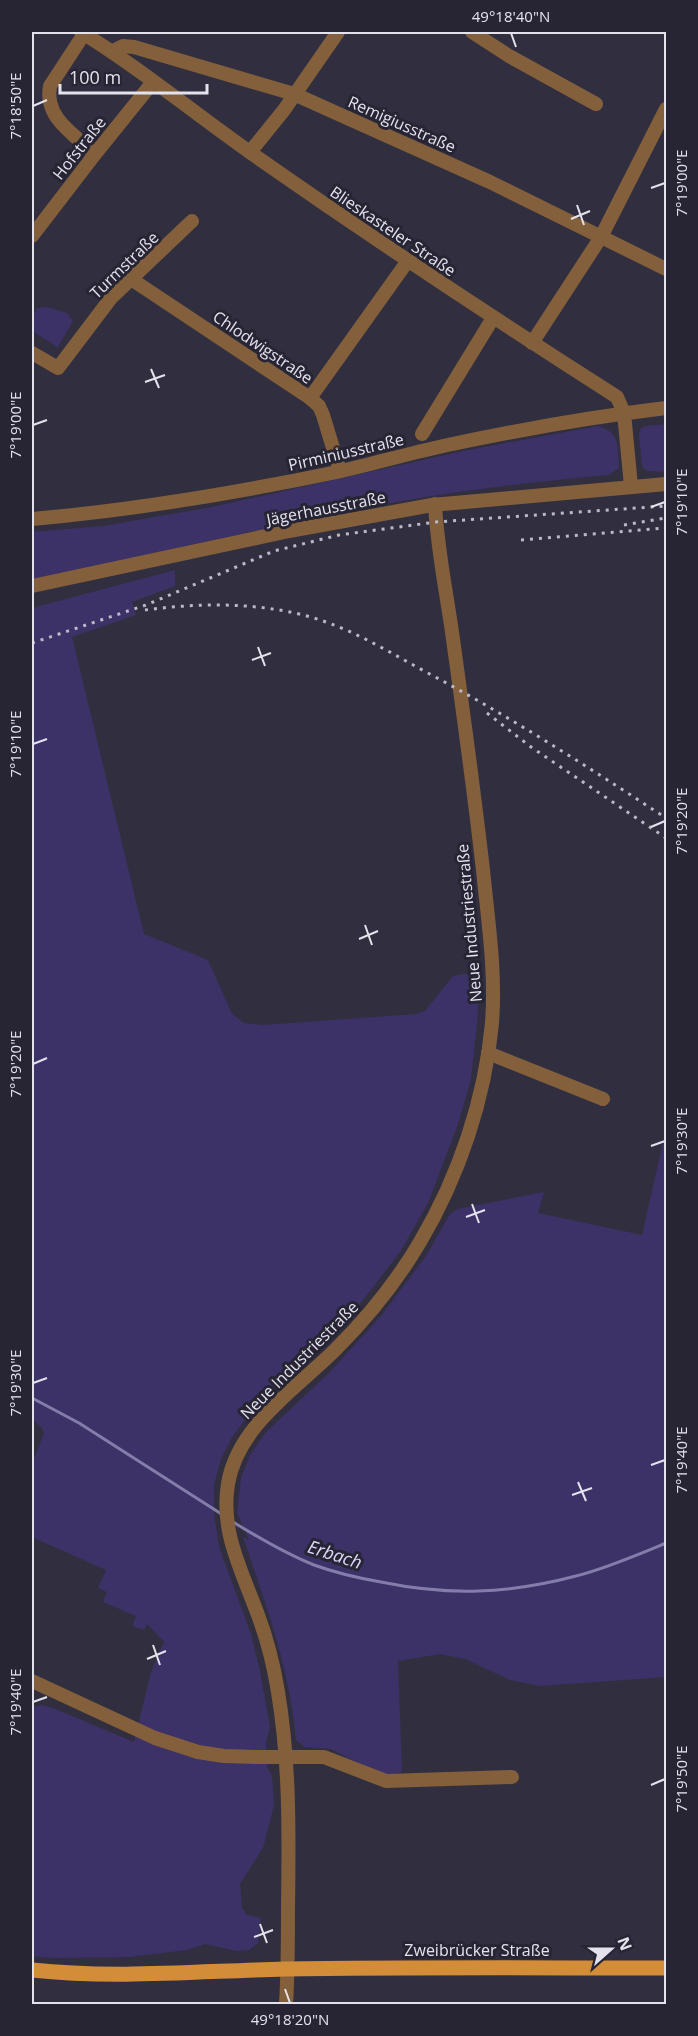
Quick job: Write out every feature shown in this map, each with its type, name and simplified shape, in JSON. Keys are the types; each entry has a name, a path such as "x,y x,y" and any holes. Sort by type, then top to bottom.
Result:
{"main road":[{"name":"Zweibrücker Straße","path":"32,1970 122,1973 287,1969 666,1968"}],"street":[{"path":"250,152 338,32"},
{"path":"472,32 509,56 596,104"},
{"path":"83,33 50,86 48,94 50,107 56,117 95,153"},
{"name":"Blieskasteler Straße","path":"83,33 113,51 250,152 408,262 617,397 624,413"},
{"name":"Remigiusstraße","path":"113,51 123,46 134,47 294,94 490,182 666,269"},
{"name":"Hofstraße","path":"32,236 153,82"},
{"path":"532,343 601,237 666,110"},
{"name":"Turmstraße","path":"32,353 58,368 98,314 192,221"},
{"path":"310,398 408,262"},
{"name":"Chlodwigstraße","path":"131,279 319,406 340,471"},
{"path":"422,434 493,318"},
{"name":"Pirminiusstraße","path":"32,519 96,513 194,499 340,471 561,422 666,408"},
{"path":"624,413 630,486"},
{"name":"Jägerhausstraße","path":"32,586 289,531 435,504 666,484"},
{"name":"Neue Industriestraße","path":"285,2004 289,1799 278,1688 260,1619 237,1563 228,1530 226,1506 230,1471 243,1442 265,1415 339,1346 374,1307 400,1274 420,1241 440,1206 463,1153 484,1079 493,1000 488,920 435,504"},
{"path":"488,1053 603,1099"},
{"path":"32,1682 175,1746 198,1752 224,1756 324,1757 386,1781 512,1777"}],"shaded area":[{"path":"47,307 67,313 73,321 58,347 32,331 32,319 37,308"},
{"path":"666,424 666,472 647,471 642,466 639,435 641,428"},
{"path":"598,426 611,433 617,442 619,468 609,475 493,487 379,505 32,579 32,532 103,526 212,507 463,451"},
{"path":"175,570 175,586 132,602 136,615 72,637 144,934 208,960 232,1014 244,1023 264,1025 416,1014 425,1011 453,976 464,974 480,976 477,1024 471,1079 458,1124 428,1203 400,1252 363,1300 326,1340 256,1406 232,1437 221,1459 214,1484 214,1514 219,1547 251,1634 270,1728 266,1741 267,1767 272,1776 274,1805 263,1848 240,1884 242,1908 247,1915 261,1918 258,1943 249,1950 237,1951 205,1944 187,1950 128,1957 32,1956 32,1707 43,1705 53,1708 134,1742 151,1672 164,1642 147,1624 144,1630 132,1626 136,1616 103,1602 107,1592 98,1588 106,1570 32,1537 32,1464 44,1433 32,1419 32,608"},
{"path":"665,1134 666,1677 540,1686 510,1680 465,1659 440,1654 398,1661 402,1772 382,1776 331,1749 305,1747 296,1740 283,1662 243,1537 249,1540 237,1513 241,1478 250,1455 266,1432 329,1373 381,1316 426,1256 450,1214 458,1209 544,1192 538,1213 642,1235"}],"waterway":[{"name":"Erbach","path":"32,1398 79,1423 223,1515"},
{"name":"Erbach","path":"233,1522 293,1556 314,1565 364,1579 431,1590 502,1590 551,1582 599,1569 666,1543"}],"railway":[{"path":"32,643 146,605 274,551 339,535 436,522 666,506"},
{"path":"624,525 666,518"},
{"path":"521,540 666,528"},
{"path":"145,610 206,605 247,606 287,611 339,627 383,648 488,706 666,818"},
{"path":"487,713 531,747 666,838"}]}
